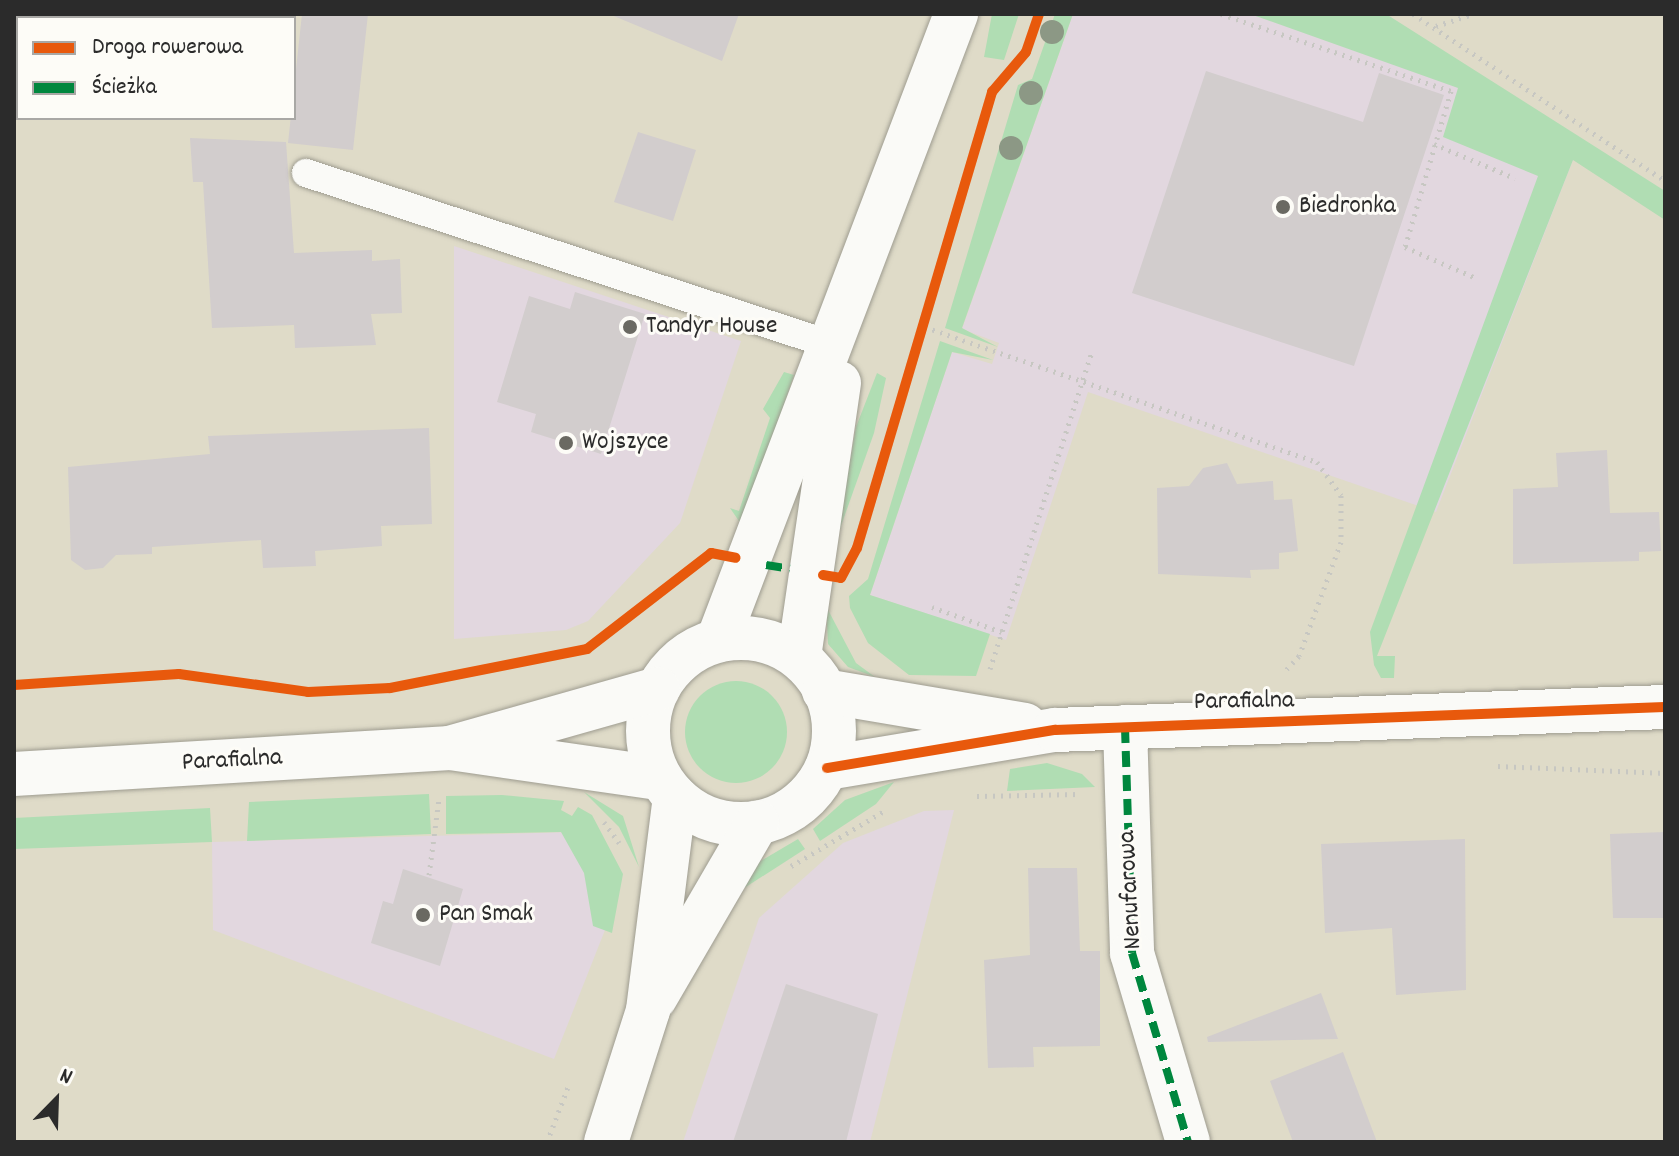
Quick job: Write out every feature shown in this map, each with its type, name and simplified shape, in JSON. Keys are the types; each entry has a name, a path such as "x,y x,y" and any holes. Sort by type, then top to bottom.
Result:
{"street":[{"path":"718,640 835,346 956,14"},
{"path":"666,788 705,818 757,823 806,799 827,768 834,722 812,674 839,382 835,346"},
{"path":"648,1010 666,788 647,721 658,689 692,651 718,640 761,639 812,674"},
{"name":"Parafialna","path":"812,674 1055,730"},
{"name":"Parafialna","path":"444,767 658,689"},
{"name":"Parafialna","path":"827,768 1055,730 1665,707"},
{"name":"Nenufarowa","path":"1125,727 1132,953 1188,1142"},
{"name":"Parafialna","path":"14,774 444,767 666,788"},
{"path":"606,1142 648,1010 757,823"}],"lane":[{"path":"306,173 835,346"}],"path":[{"path":"1221,14 1451,91 1405,247 1476,278"},
{"path":"1413,14 1665,181"},
{"path":"1435,27 1474,14"},
{"path":"1434,144 1515,178"},
{"path":"925,327 1317,462 1332,478 1341,495 1341,542 1299,656 1273,681"},
{"path":"988,674 1092,352"},
{"path":"932,607 1002,632"},
{"path":"429,875 439,834 444,767"},
{"path":"973,796 1093,794"},
{"path":"784,870 901,803"},
{"path":"596,811 625,852"}],"shaded area":[{"path":"1073,14 1347,14 1573,160 1436,512 1088,392 1006,640 870,595 952,352 992,364 999,343 962,329"},
{"path":"454,246 741,341 680,523 588,621 566,630 454,639"},
{"path":"954,810 870,1142 683,1142 759,918 843,843 924,811"},
{"path":"573,832 605,930 554,1059 213,930 212,842"}],"green space":[{"path":"992,14 1019,14 1004,60 984,57"},
{"path":"1055,14 1073,14 962,328 998,347 945,328 1018,85 1032,79"},
{"path":"1250,14 1386,14 1665,191 1665,220 1573,160 1377,656 1395,656 1394,678 1381,678 1374,665 1370,632 1538,176 1443,137 1458,88"},
{"path":"940,341 993,360 952,352 870,595 990,634 976,676 909,675 868,643 850,608 849,596 868,579"},
{"path":"784,372 794,375 743,527 730,508 739,511 770,418 763,409"},
{"path":"877,373 886,378 874,433 836,540 856,427"},
{"path":"826,606 856,663 875,677 848,667 828,644"},
{"path":"736,681 755,685 772,696 783,713 787,732 783,751 772,768 755,779 736,783 717,779 700,768 689,751 685,732 689,713 700,696 717,685"},
{"path":"1047,763 1082,774 1095,787 1007,791 1010,769"},
{"path":"894,782 876,804 820,841 813,829 845,800"},
{"path":"584,792 623,816 639,867 619,827"},
{"path":"429,794 431,834 247,841 249,802"},
{"path":"502,795 564,801 561,810 572,816 578,807 592,815 623,874 612,933 593,926 584,873 561,832 446,834 446,796"},
{"path":"210,808 212,842 14,849 14,818"},
{"path":"798,839 805,849 735,894 754,865"}],"building":[{"path":"302,14 368,14 353,150 288,143 290,120 296,120 296,69"},
{"path":"609,14 739,14 722,61"},
{"name":"Biedronka","path":"1206,71 1363,122 1379,73 1444,95 1354,366 1132,293"},
{"path":"638,132 696,150 673,221 614,202"},
{"path":"190,138 286,142 294,253 372,250 372,261 400,259 402,313 371,314 376,345 295,348 294,325 212,328 203,182 193,182"},
{"path":"575,292 645,314 601,454 531,432 536,414 497,402 529,296 570,309"},
{"path":"429,428 432,524 381,526 382,546 315,551 316,566 263,568 261,540 152,547 152,554 116,555 103,568 85,570 71,560 68,467 210,454 208,436"},
{"path":"1607,450 1610,513 1659,512 1661,551 1639,552 1639,561 1513,564 1513,489 1558,487 1556,453"},
{"path":"1227,463 1237,484 1273,481 1274,500 1292,499 1298,551 1279,553 1279,569 1250,570 1251,578 1158,574 1157,488 1189,486 1203,468"},
{"path":"1665,832 1665,918 1613,918 1610,834"},
{"path":"1465,839 1466,990 1396,995 1392,928 1325,933 1321,844"},
{"path":"1028,868 1077,868 1080,951 1100,951 1100,1046 1033,1047 1034,1067 988,1068 984,960 1030,955"},
{"path":"403,869 463,889 440,966 371,943 383,901 393,904"},
{"path":"786,984 878,1014 846,1142 733,1142"},
{"path":"1321,993 1338,1039 1208,1042 1207,1037"},
{"path":"1343,1052 1377,1142 1293,1142 1270,1081"}],"marked path":[{"path":"766,565 790,569"},
{"path":"1125,727 1132,953 1188,1142"}],"cycle path":[{"path":"823,575 841,578 857,548 992,92 1026,52 1039,14"},
{"path":"14,685 179,674 308,692 390,688 587,649 711,553 736,558"},
{"path":"827,768 1055,730 1665,707"}],"place":[{"name":"Biedronka","path":"1283,207"},
{"name":"Tandyr House","path":"630,327"},
{"name":"Wojszyce","path":"566,443"},
{"name":"Pan Smak","path":"423,915"}]}
